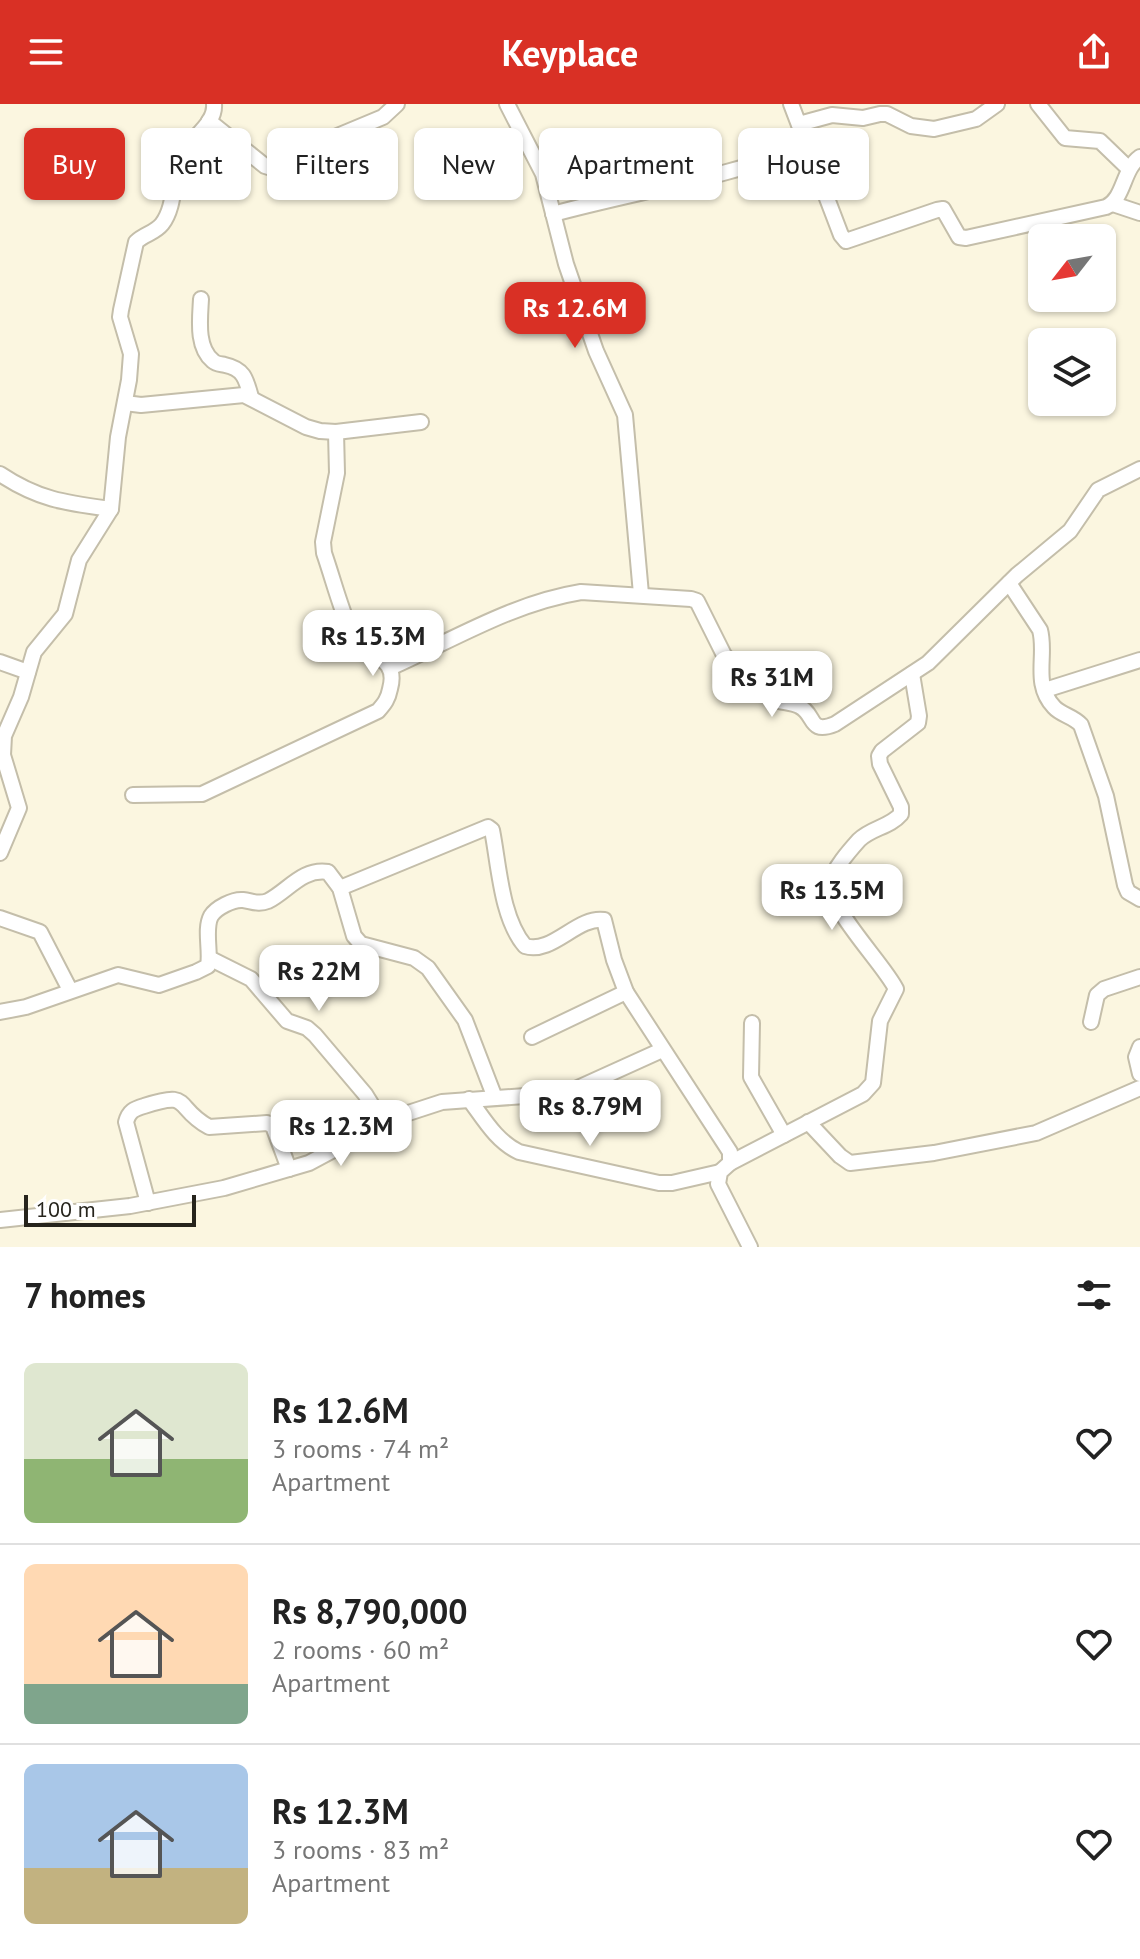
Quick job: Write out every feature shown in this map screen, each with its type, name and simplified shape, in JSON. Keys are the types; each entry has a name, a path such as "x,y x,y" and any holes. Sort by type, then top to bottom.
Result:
{"street":[{"path":"0,853 19,808 1,745 40,643 65,614 79,560 111,509 131,354 120,317 136,242 155,231 166,218 182,154 213,115 214,104"},
{"path":"209,121 265,166 278,170 314,156 335,137 383,117 397,104"},
{"path":"507,104 538,162 566,264 591,337 625,415 641,594"},
{"path":"791,104 801,128"},
{"path":"799,124 832,115 863,118 887,114 911,126 934,129 976,119 997,104"},
{"path":"1038,104 1065,138 1100,141 1128,168"},
{"path":"1113,204 1128,168 1140,157"},
{"path":"553,214 738,170"},
{"path":"828,200 846,241 943,209 959,237 966,238 1113,204 1123,210 1140,213"},
{"path":"201,299 200,334 210,359 245,375 251,397"},
{"path":"125,403 141,405 234,394 251,397 306,427 336,432 421,422"},
{"path":"133,795 202,794 378,711 387,701 393,679 390,668 385,660 363,647 351,634 324,553 323,542 337,473 336,432"},
{"path":"390,668 524,605 581,592 641,594 697,601 724,655 730,661 757,663 764,672 773,699 805,709 815,726 824,728 835,724 933,658 1009,583 1070,531 1098,490 1140,469"},
{"path":"0,474 31,493 63,502 111,509"},
{"path":"1009,583 1043,638 1040,677 1045,690 1054,707 1081,725 1106,796 1125,885 1128,892 1140,899"},
{"path":"1045,690 1140,660"},
{"path":"0,662 28,672"},
{"path":"469,1099 497,1137 519,1152 659,1183 672,1183 725,1167 869,1090 873,1083 880,1021 896,989 849,924 831,886 832,878 850,851 867,832 897,819 901,814 901,807 879,756 918,723 912,674"},
{"path":"340,888 488,827 492,830 512,929 525,946 537,947 592,921 604,920 626,992 730,1152 718,1184 750,1247"},
{"path":"0,1012 26,1007 118,975 150,984 166,984 208,966 212,913 236,900 258,904 268,901 298,879 319,871 328,872 340,888 354,936 361,944 414,958 428,968 465,1020 495,1098"},
{"path":"0,918 40,932 70,990"},
{"path":"209,958 251,979 287,1021 307,1028 315,1035 365,1094 383,1123"},
{"path":"1091,1022 1097,995 1104,989 1140,977"},
{"path":"532,1037 626,992"},
{"path":"752,1023 751,1077 784,1135"},
{"path":"1140,1047 1136,1057 1140,1074"},
{"path":"0,1220 148,1203 224,1188 321,1157 383,1123 442,1102 567,1093 662,1050"},
{"path":"808,1122 850,1163 934,1153 1036,1133 1140,1088"},
{"path":"148,1203 126,1122 136,1108 169,1098 178,1100 209,1127 267,1123 273,1126 289,1169"}]}
